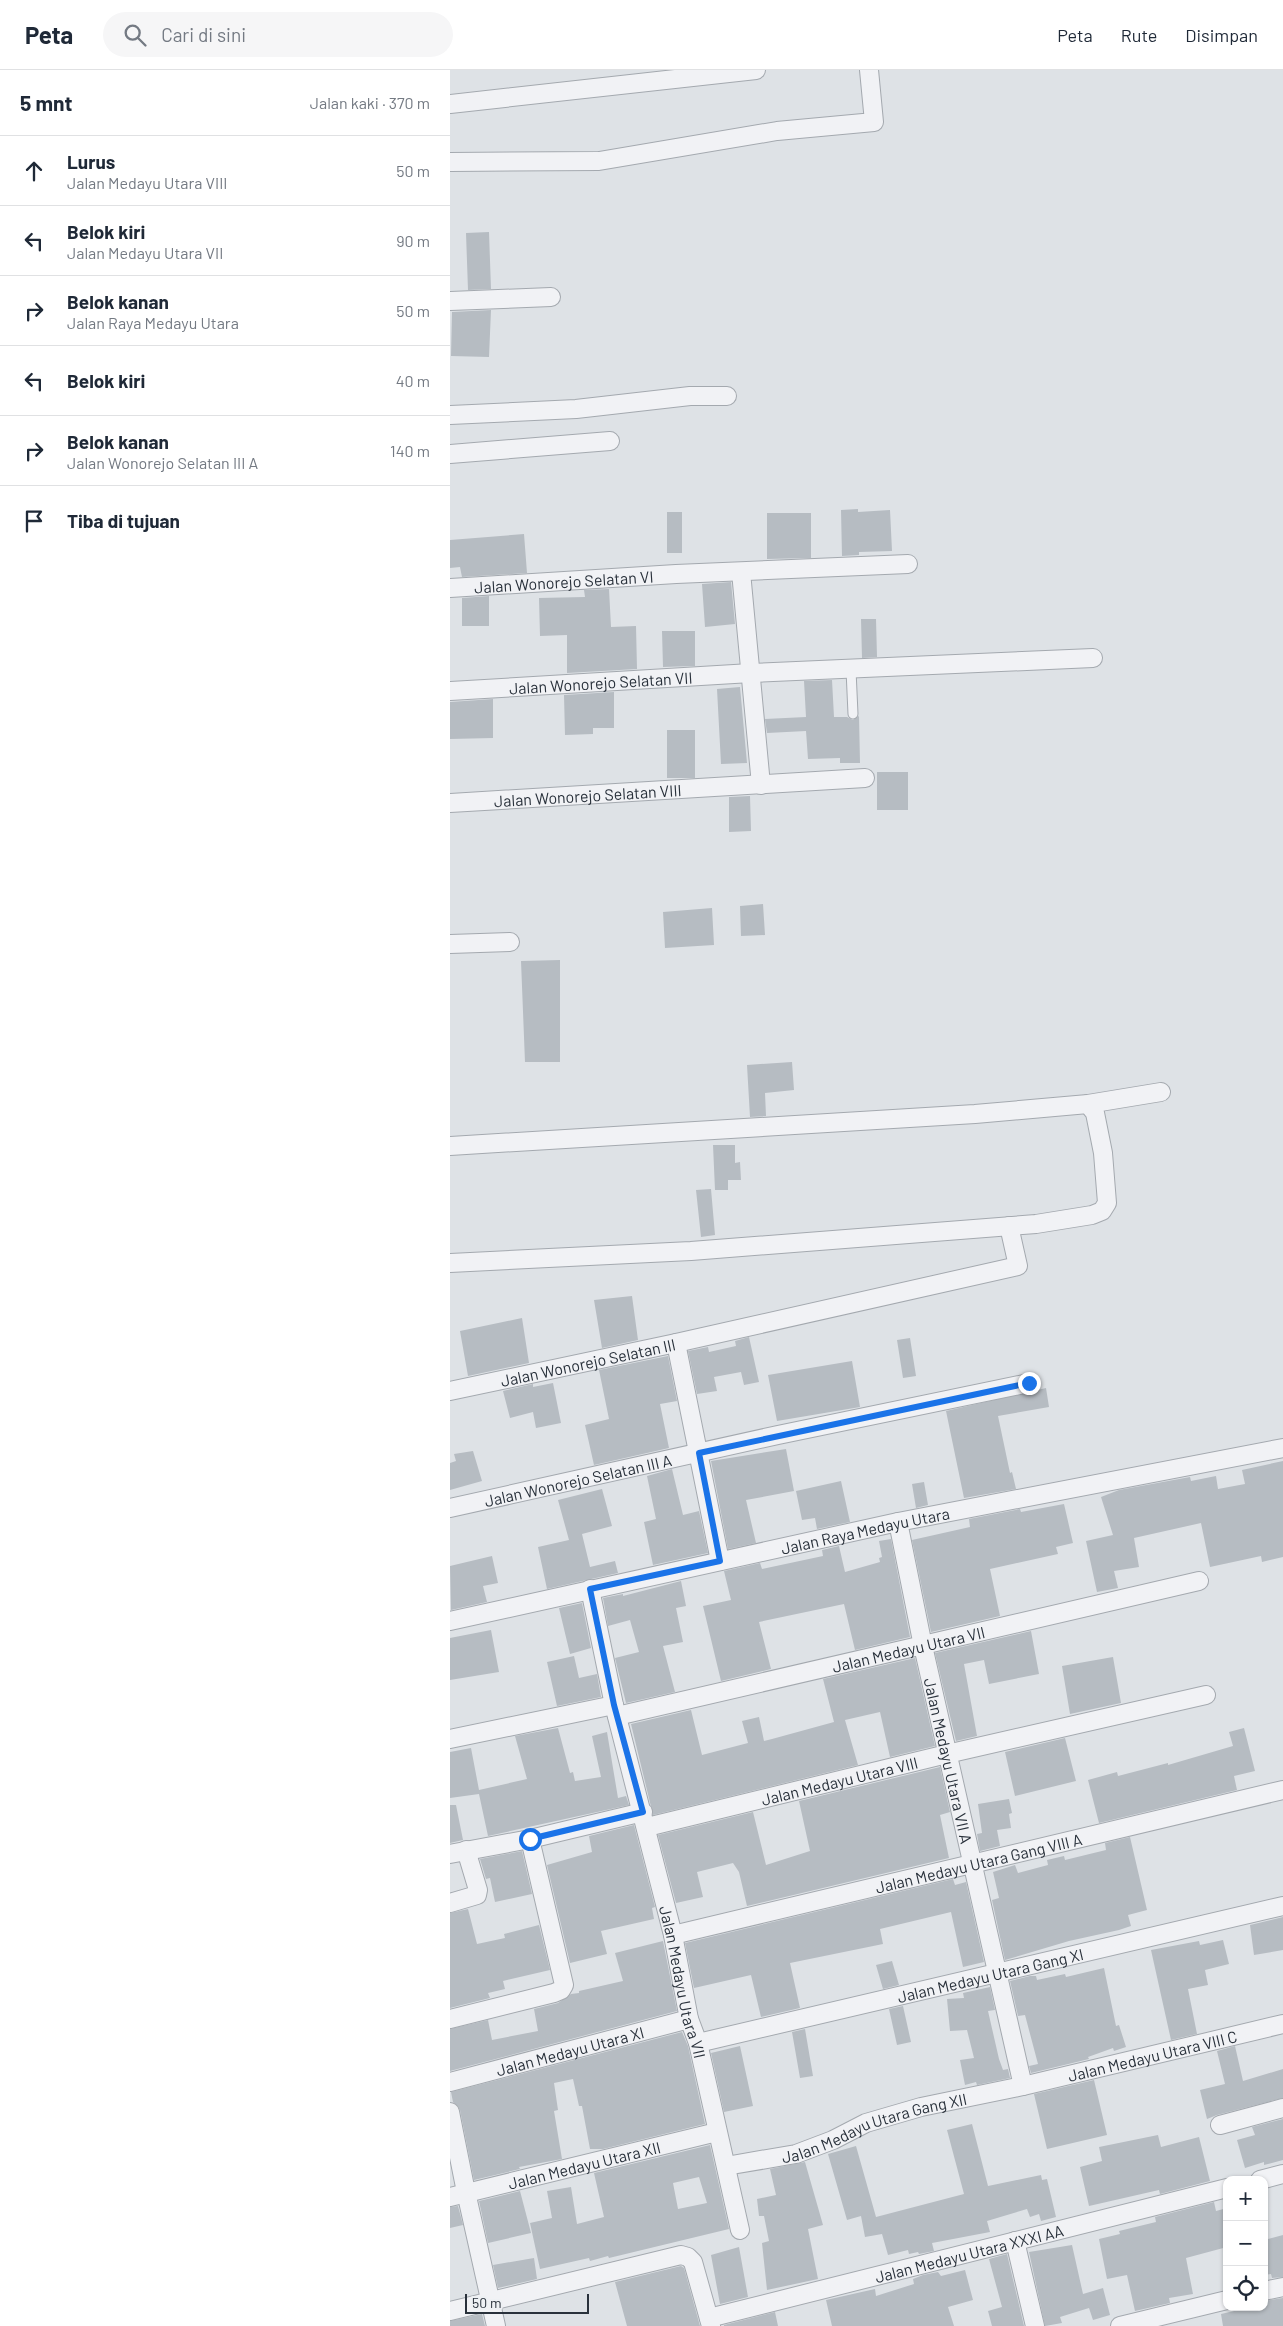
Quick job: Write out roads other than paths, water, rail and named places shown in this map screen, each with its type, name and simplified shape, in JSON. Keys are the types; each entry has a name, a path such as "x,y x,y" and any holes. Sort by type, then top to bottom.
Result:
{"street":[{"path":"450,104 756,70"},
{"path":"450,162 599,161 776,131 874,122 869,70"},
{"path":"450,301 551,297"},
{"path":"456,415 612,406 690,396 727,396"},
{"path":"450,454 610,441"},
{"name":"Jalan Wonorejo Selatan VI","path":"450,588 676,574 908,564"},
{"path":"741,572 761,785"},
{"name":"Jalan Wonorejo Selatan VII","path":"450,691 751,673 1093,658"},
{"name":"Jalan Wonorejo Selatan VIII","path":"450,803 865,778"},
{"path":"450,944 510,942"},
{"path":"450,1146 975,1114 1088,1104 1161,1092"},
{"path":"450,1263 691,1251 1009,1226 1092,1215 1102,1211 1107,1203 1103,1153 1095,1112 1088,1104"},
{"path":"676,1343 1018,1266 1009,1226"},
{"name":"Jalan Wonorejo Selatan III","path":"450,1391 676,1343 720,1561"},
{"name":"Jalan Wonorejo Selatan III A","path":"450,1508 1029,1383"},
{"name":"Jalan Raya Medayu Utara","path":"450,1621 898,1522 1283,1448"},
{"name":"Jalan Medayu Utara VII A","path":"898,1522 923,1646 974,1864 1022,2086"},
{"name":"Jalan Medayu Utara VII","path":"450,1739 615,1710 923,1646 1199,1580"},
{"name":"Jalan Medayu Utara VII","path":"590,1589 615,1710 645,1820 673,1936 689,2019 698,2043 740,2230"},
{"name":"Jalan Medayu Utara VIII","path":"458,1852 645,1820 1206,1695"},
{"name":"Jalan Medayu Utara Gang VIII A","path":"673,1936 1283,1790"},
{"path":"450,2019 554,1994 561,1990 564,1985 530,1839"},
{"path":"450,1903 477,1894 478,1890 458,1852"},
{"name":"Jalan Medayu Utara Gang XI","path":"698,2043 1283,1906"},
{"name":"Jalan Medayu Utara XI","path":"450,2082 689,2019"},
{"name":"Jalan Medayu Utara VIII C","path":"1022,2086 1283,2024"},
{"name":"Jalan Medayu Utara Gang XII","path":"726,2166 796,2154 833,2140 876,2120 971,2095 1022,2086"},
{"path":"1220,2125 1283,2108"},
{"path":"450,2112 458,2194 496,2326"},
{"name":"Jalan Medayu Utara XII","path":"458,2194 717,2132"},
{"path":"1268,2178 1283,2174"},
{"name":"Jalan Medayu Utara XXXI AA","path":"710,2322 1015,2241 1223,2189"},
{"path":"1015,2241 1035,2326"},
{"path":"450,2311 681,2255 688,2257 693,2262 710,2322"},
{"path":"1268,2290 1283,2287"},
{"path":"1120,2326 1223,2301"}],"lane":[{"path":"851,670 853,714"}]}
